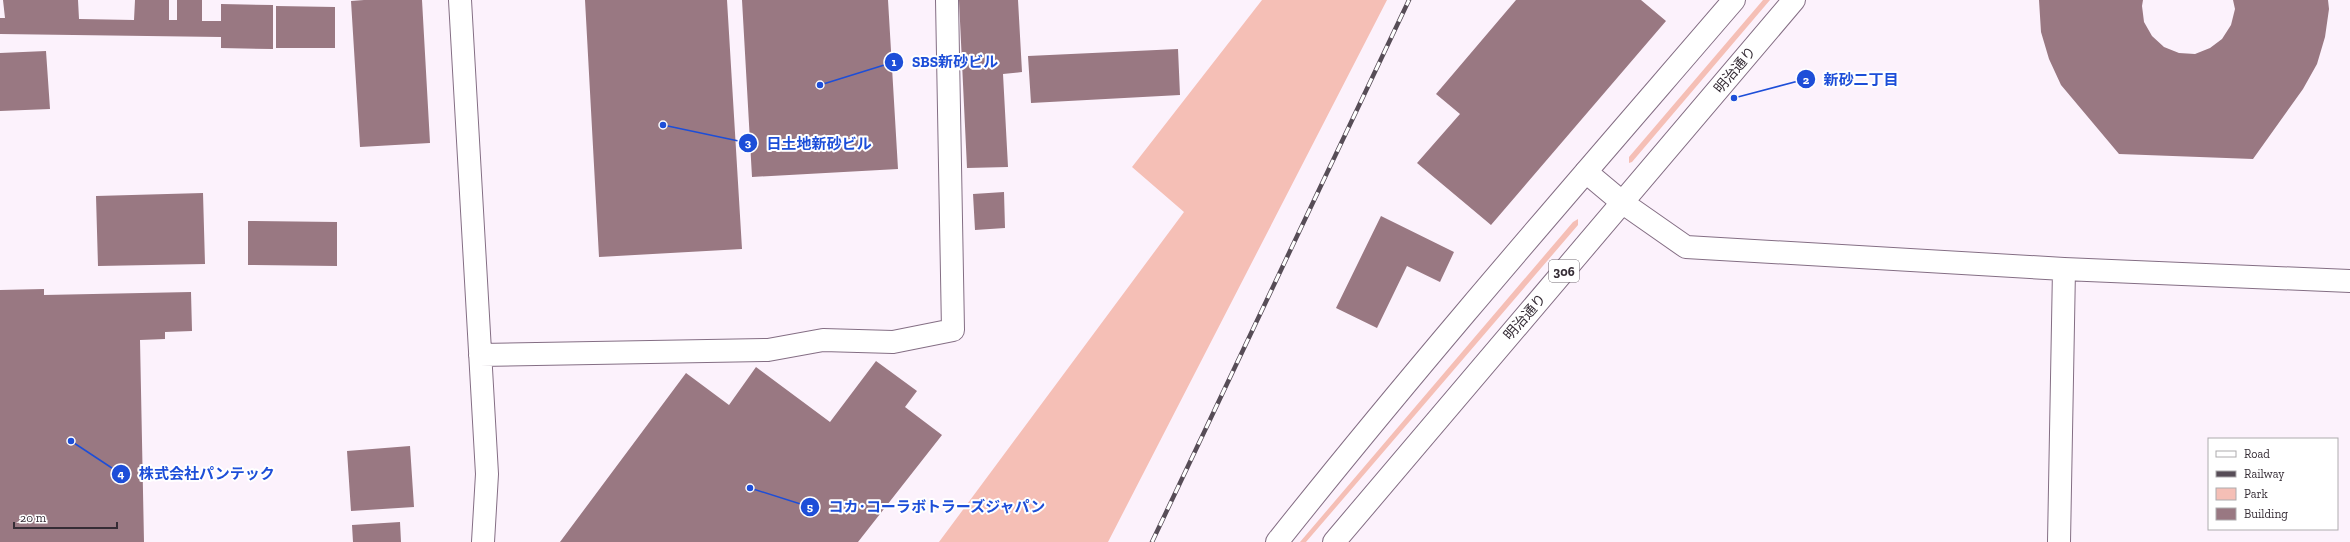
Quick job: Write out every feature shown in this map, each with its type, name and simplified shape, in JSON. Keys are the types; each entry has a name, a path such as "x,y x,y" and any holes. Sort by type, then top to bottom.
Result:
{"main road":[{"path":"460,0 487,474 483,542"},
{"path":"480,355 768,350 823,340 893,342 953,330 947,0"},
{"path":"1277,542 1325,482 1586,172 1734,0"},
{"name":"明治通り","path":"1334,542 1794,0"},
{"path":"1586,172 1623,203 1686,247 2064,269 2350,281"},
{"path":"2059,542 2064,269"}],"green space":[{"path":"1262,0 1387,0 1108,542 939,542 1184,212 1132,167"},
{"path":"1763,0 1770,0 1632,162 1629,163 1629,157"},
{"path":"1578,219 1578,225 1337,506 1306,542 1300,542 1573,222"}],"building":[{"path":"3,0 78,0 79,19 134,20 135,0 169,0 169,20 177,20 177,0 202,0 202,21 221,21 221,4 273,5 273,49 221,48 221,37 0,34 0,18 5,18"},
{"path":"422,0 430,143 360,147 351,1"},
{"path":"585,0 727,0 742,249 599,257"},
{"path":"742,0 888,0 898,169 752,177"},
{"path":"959,0 1018,0 1022,72 1003,74 1008,167 967,168"},
{"path":"1516,0 1641,0 1666,21 1491,225 1417,163 1460,114 1436,94"},
{"path":"2039,0 2143,0 2142,6 2144,22 2152,36 2164,47 2179,53 2195,54 2210,48 2222,39 2231,25 2235,9 2233,0 2328,0 2329,9 2325,37 2317,64 2303,89 2253,159 2119,154 2061,85 2049,59 2041,32"},
{"path":"276,6 335,7 335,48 276,48"},
{"path":"1178,49 1180,95 1031,103 1028,56"},
{"path":"46,51 50,109 0,111 0,53"},
{"path":"1004,192 1005,228 975,230 973,194"},
{"path":"203,193 205,264 98,266 96,196"},
{"path":"1381,216 1454,252 1440,282 1407,266 1377,328 1336,308"},
{"path":"248,221 337,222 337,266 248,265"},
{"path":"44,289 44,295 191,292 192,331 165,332 165,339 140,340 144,542 0,542 0,290"},
{"path":"876,361 917,391 905,407 942,435 858,542 560,542 686,373 729,405 756,367 830,422"},
{"path":"410,446 414,507 351,511 347,451"},
{"path":"400,522 401,542 353,542 352,525"}],"railway":[{"path":"1152,542 1409,0"}],"place":[{"name":"SBS新砂ビル","path":"820,85"},
{"name":"新砂二丁目","path":"1734,98"},
{"name":"日土地新砂ビル","path":"663,125"},
{"name":"株式会社パンテック","path":"71,441"},
{"name":"コカ･コーラボトラーズジャパン","path":"750,488"}]}
